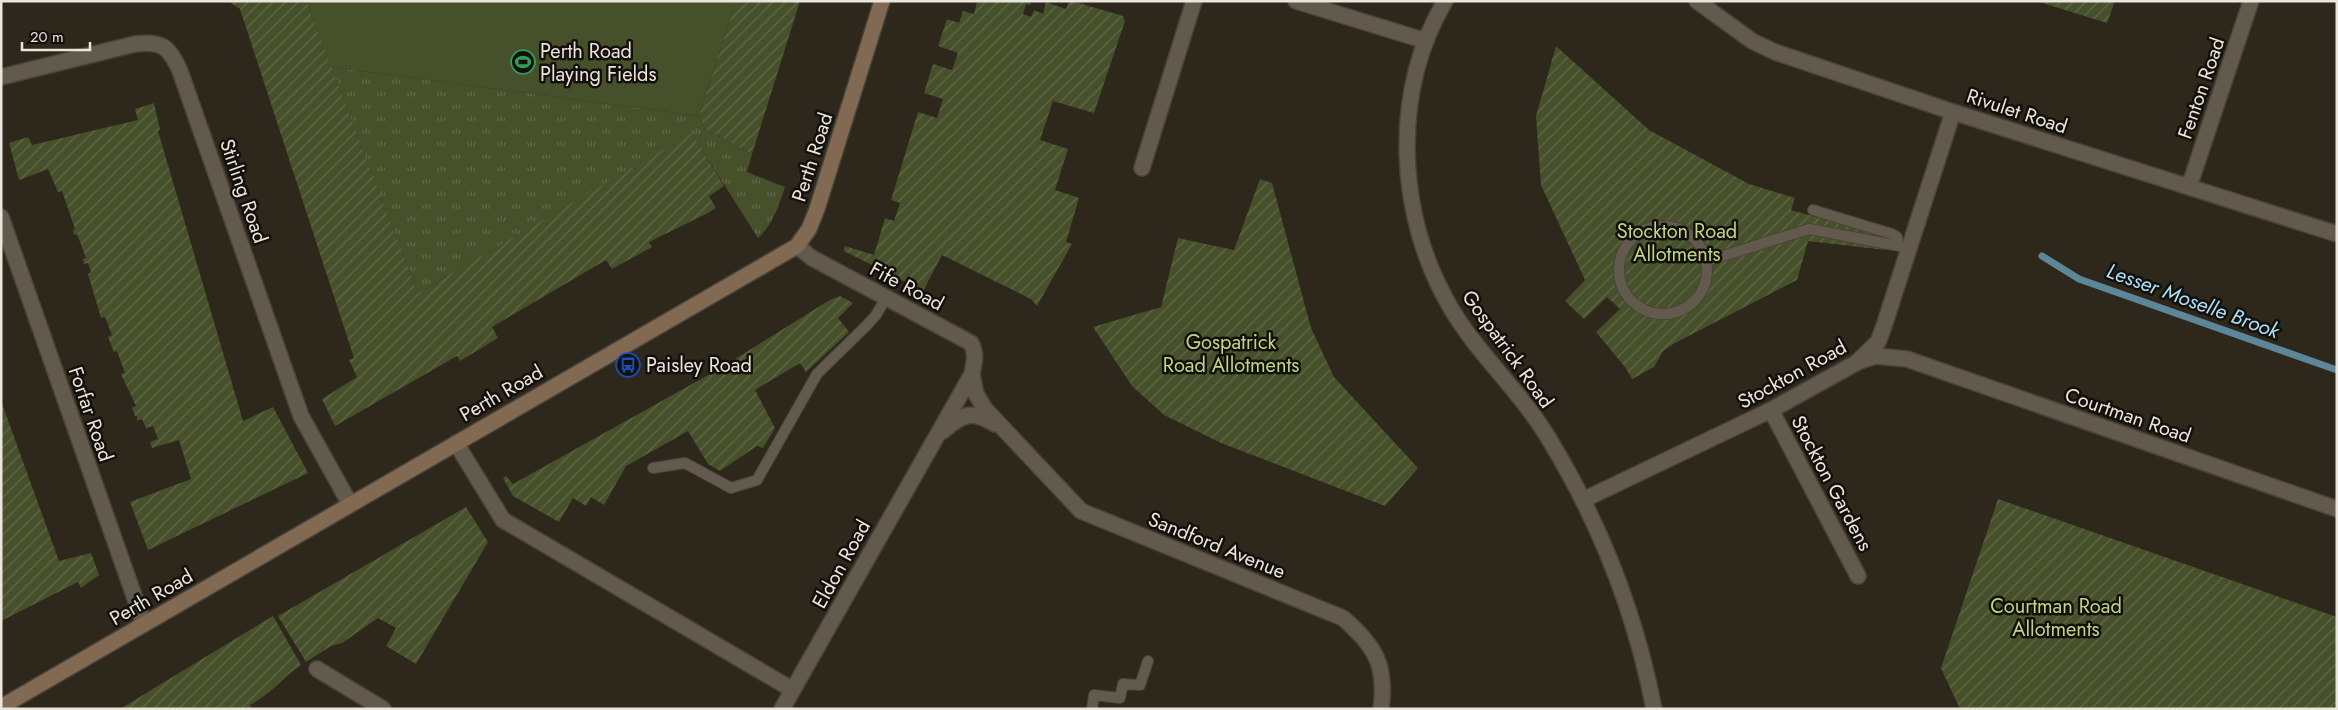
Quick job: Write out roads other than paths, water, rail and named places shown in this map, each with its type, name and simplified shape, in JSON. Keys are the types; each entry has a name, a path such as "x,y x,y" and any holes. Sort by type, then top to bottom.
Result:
{"street":[{"name":"Perth Road","path":"1,707 797,246 809,230 817,209 882,1"},
{"path":"1142,168 1194,1"},
{"path":"1296,1 1426,41"},
{"name":"Gospatrick Road","path":"1445,1 1426,41 1414,79 1409,111 1407,150 1415,219 1437,282 1452,311 1545,433 1603,540 1634,623 1654,709"},
{"name":"Rivulet Road","path":"1697,1 1752,41 1775,52 1953,112 2337,234"},
{"name":"Fenton Road","path":"2188,187 2251,1"},
{"name":"Stirling Road","path":"1,77 134,44 151,42 170,51 180,71 301,416 350,504"},
{"name":"Stockton Road","path":"1583,500 1771,410 1856,363 1878,342 1904,247 1953,112"},
{"name":"Forfar Road","path":"1,217 144,624"},
{"name":"Fife Road","path":"797,246 812,258 970,343 975,350 972,374"},
{"name":"Courtman Road","path":"1883,329 1884,342 1892,352 1907,359 2337,509"},
{"name":"Courtman Road","path":"1856,363 1876,356 1907,359"},
{"name":"Sandford Avenue","path":"972,374 976,394 1005,430 1081,510 1343,618 1361,634 1382,670 1381,709"},
{"name":"Eldon Road","path":"782,709 972,374"},
{"name":"Stockton Gardens","path":"1771,410 1858,576"},
{"name":"Sandford Avenue","path":"963,416 974,415 984,418 1005,430"},
{"name":"Eldon Road","path":"935,439 963,416"},
{"path":"456,443 503,520 793,690"},
{"path":"317,669 383,709"}],"lane":[{"path":"1813,210 1892,234 1897,237 1904,247"},
{"path":"1671,226 1693,237 1701,246 1707,261 1707,281 1702,292 1695,302 1672,314 1659,314 1641,308 1627,295 1621,284 1620,258 1634,236 1645,229 1671,226"},
{"path":"1707,261 1809,229 1904,247"},
{"path":"652,468 686,463 731,488 757,480 817,374 867,325 876,315 886,298"},
{"path":"1092,709 1094,695 1120,698 1123,684 1140,685 1148,661"}],"waterway":[{"name":"Lesser Moselle Brook","path":"2042,256 2079,279 2337,370"}],"place":[{"name":"Perth Road Playing Fields","path":"523,62"},
{"name":"Paisley Road","path":"628,365"}],"park label":[{"name":"Stockton Road Allotments","path":"1677,242"},
{"name":"Gospatrick Road Allotments","path":"1231,354"},
{"name":"Courtman Road Allotments","path":"2056,618"}]}
